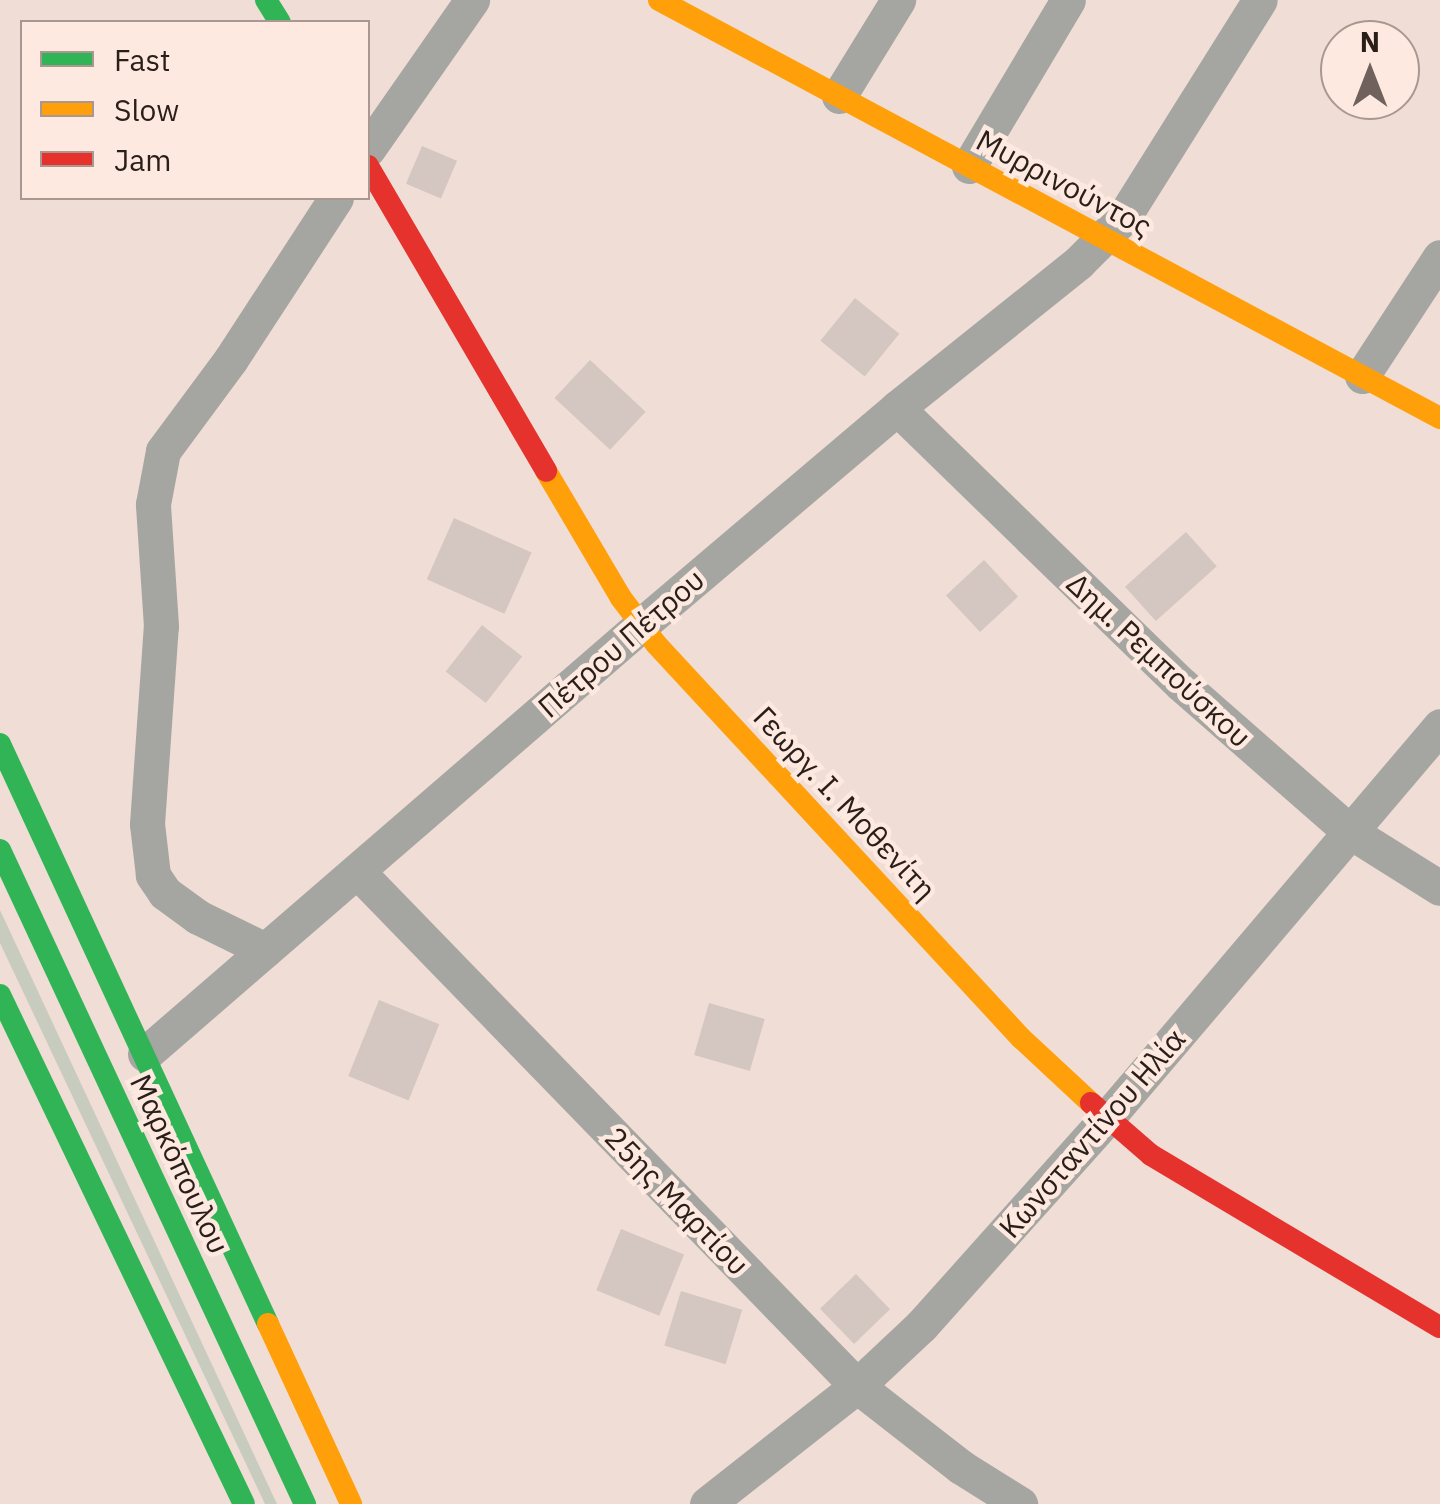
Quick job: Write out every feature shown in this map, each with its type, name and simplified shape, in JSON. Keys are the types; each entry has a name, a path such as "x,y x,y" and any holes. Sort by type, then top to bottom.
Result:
{"main road":[{"name":"Μυρρινούντος","path":"659,0 1440,418"},
{"name":"Γεωργ. Ι. Μοθενίτη","path":"370,169 640,626 1020,1038 1151,1155 1440,1327"},
{"path":"0,744 351,1504"},
{"name":"Μαρκόπουλου","path":"0,850 304,1504"},
{"path":"0,995 244,1504"}],"street":[{"path":"370,146 472,0"},
{"path":"839,96 898,0"},
{"path":"969,166 1068,0"},
{"name":"Πέτρου Πέτρου","path":"146,1054 896,408 1079,262 1123,218 1260,0"},
{"path":"265,950 198,918 165,893 153,875 147,824 161,626 153,504 162,451 231,360 335,200"},
{"path":"1362,376 1440,257"},
{"name":"Δημ. Ρεμπούσκου","path":"896,408 1181,684 1349,831 1440,888"},
{"name":"Κωνσταντίνου Ηλία","path":"707,1504 857,1386 921,1326 1107,1118 1440,726"},
{"name":"25ης Μαρτίου","path":"356,871 857,1386 962,1467 1020,1504"}],"shaded area":[{"path":"0,910 277,1504 265,1504 0,943"}],"building":[{"path":"422,146 457,161 441,199 406,184"},
{"path":"855,298 899,334 865,377 820,341"},
{"path":"590,360 646,412 610,450 555,398"},
{"path":"454,518 532,553 504,614 427,579"},
{"path":"1186,532 1217,566 1156,621 1125,587"},
{"path":"984,560 1018,597 980,632 946,595"},
{"path":"482,625 522,656 486,703 446,671"},
{"path":"379,1000 439,1024 409,1100 348,1076"},
{"path":"709,1003 765,1019 750,1071 694,1055"},
{"path":"621,1229 684,1254 659,1316 596,1290"},
{"path":"856,1274 890,1309 854,1344 820,1309"},
{"path":"681,1291 742,1310 726,1364 664,1346"}],"traffic: fast":[{"path":"266,0 279,20"},
{"path":"0,744 268,1324"},
{"path":"0,850 305,1504"},
{"path":"0,995 244,1504"}],"traffic: slow":[{"path":"659,0 1440,418"},
{"path":"546,471 621,598 656,644 1021,1038 1091,1103"},
{"path":"268,1324 351,1504"}],"traffic: jam":[{"path":"370,169 546,471"},
{"path":"1091,1103 1151,1155 1440,1327"}]}
